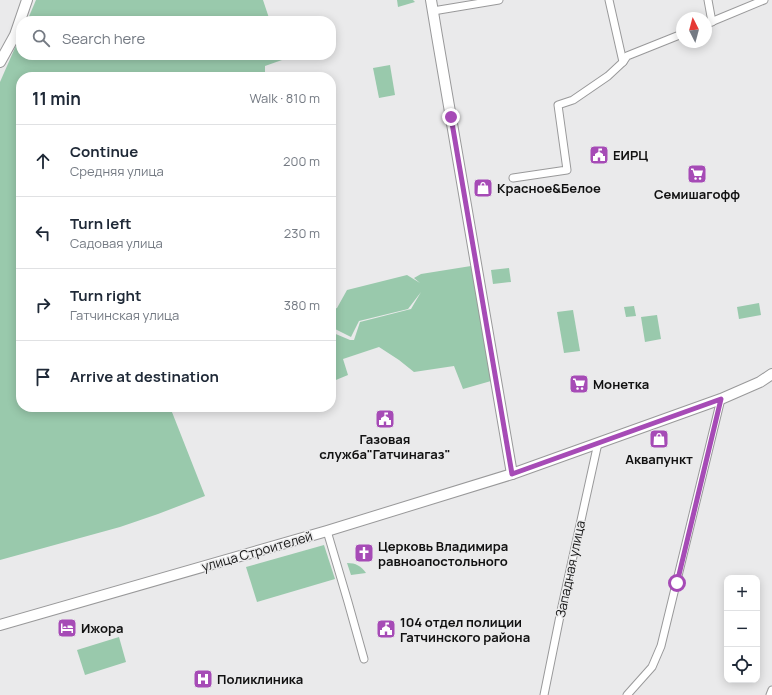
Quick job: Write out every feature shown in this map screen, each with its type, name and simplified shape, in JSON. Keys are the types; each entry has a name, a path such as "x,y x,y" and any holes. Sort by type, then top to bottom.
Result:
{"main road":[{"path":"22,16 27,0"},
{"path":"431,0 512,474"},
{"path":"0,62 16,32"},
{"name":"улица Строителей","path":"0,625 327,531 512,474 721,399 760,382 772,374"}],"street":[{"path":"433,11 499,0"},
{"path":"609,0 623,62"},
{"path":"708,0 709,12"},
{"path":"712,22 764,0"},
{"path":"513,178 567,170 558,105 573,100 608,76 623,62 627,56 676,36"},
{"path":"627,695 652,667 661,646 721,399"},
{"name":"Западная улица","path":"544,695 598,443"},
{"path":"327,531 364,659"},
{"path":"770,695 772,690"}],"green space":[{"path":"36,0 263,0 268,16 29,16"},
{"path":"397,0 413,0 415,2 398,7"},
{"path":"16,45 16,60 282,60 265,66 265,72 16,72 16,412 172,412 205,496 120,527 0,560 0,82"},
{"path":"390,65 395,95 379,98 373,68"},
{"path":"471,266 491,381 463,389 454,366 414,372 379,347 343,359 348,375 336,380 336,334 350,340 354,340 360,322 411,309 421,292 408,309 359,321 351,337 336,330 336,308 347,290 407,275 420,283 414,278 421,274"},
{"path":"509,268 511,282 493,284 491,270"},
{"path":"759,303 761,315 739,319 737,307"},
{"path":"634,306 636,316 626,317 624,307"},
{"path":"573,310 580,351 564,353 557,312"},
{"path":"657,315 661,339 645,342 641,317"},
{"path":"324,545 335,579 257,602 246,567"},
{"path":"347,563 358,565 366,573 351,575"},
{"path":"119,637 126,662 85,675 77,650"}],"place":[{"name":"ЕИРЦ","path":"599,155"},
{"name":"Семишагофф","path":"697,174"},
{"name":"Красное&Белое","path":"483,188"},
{"name":"Монетка","path":"579,384"},
{"name":"Газовая служба\"Гатчинагаз\"","path":"385,419"},
{"name":"Аквапункт","path":"659,439"},
{"name":"Церковь Владимира равноапостольного","path":"364,553"},
{"name":"Ижора","path":"67,628"},
{"name":"104 отдел полиции Гатчинского района","path":"386,629"},
{"name":"Поликлиника","path":"203,679"}],"route":[{"path":"451,117 512,474 721,399 677,583"}]}
